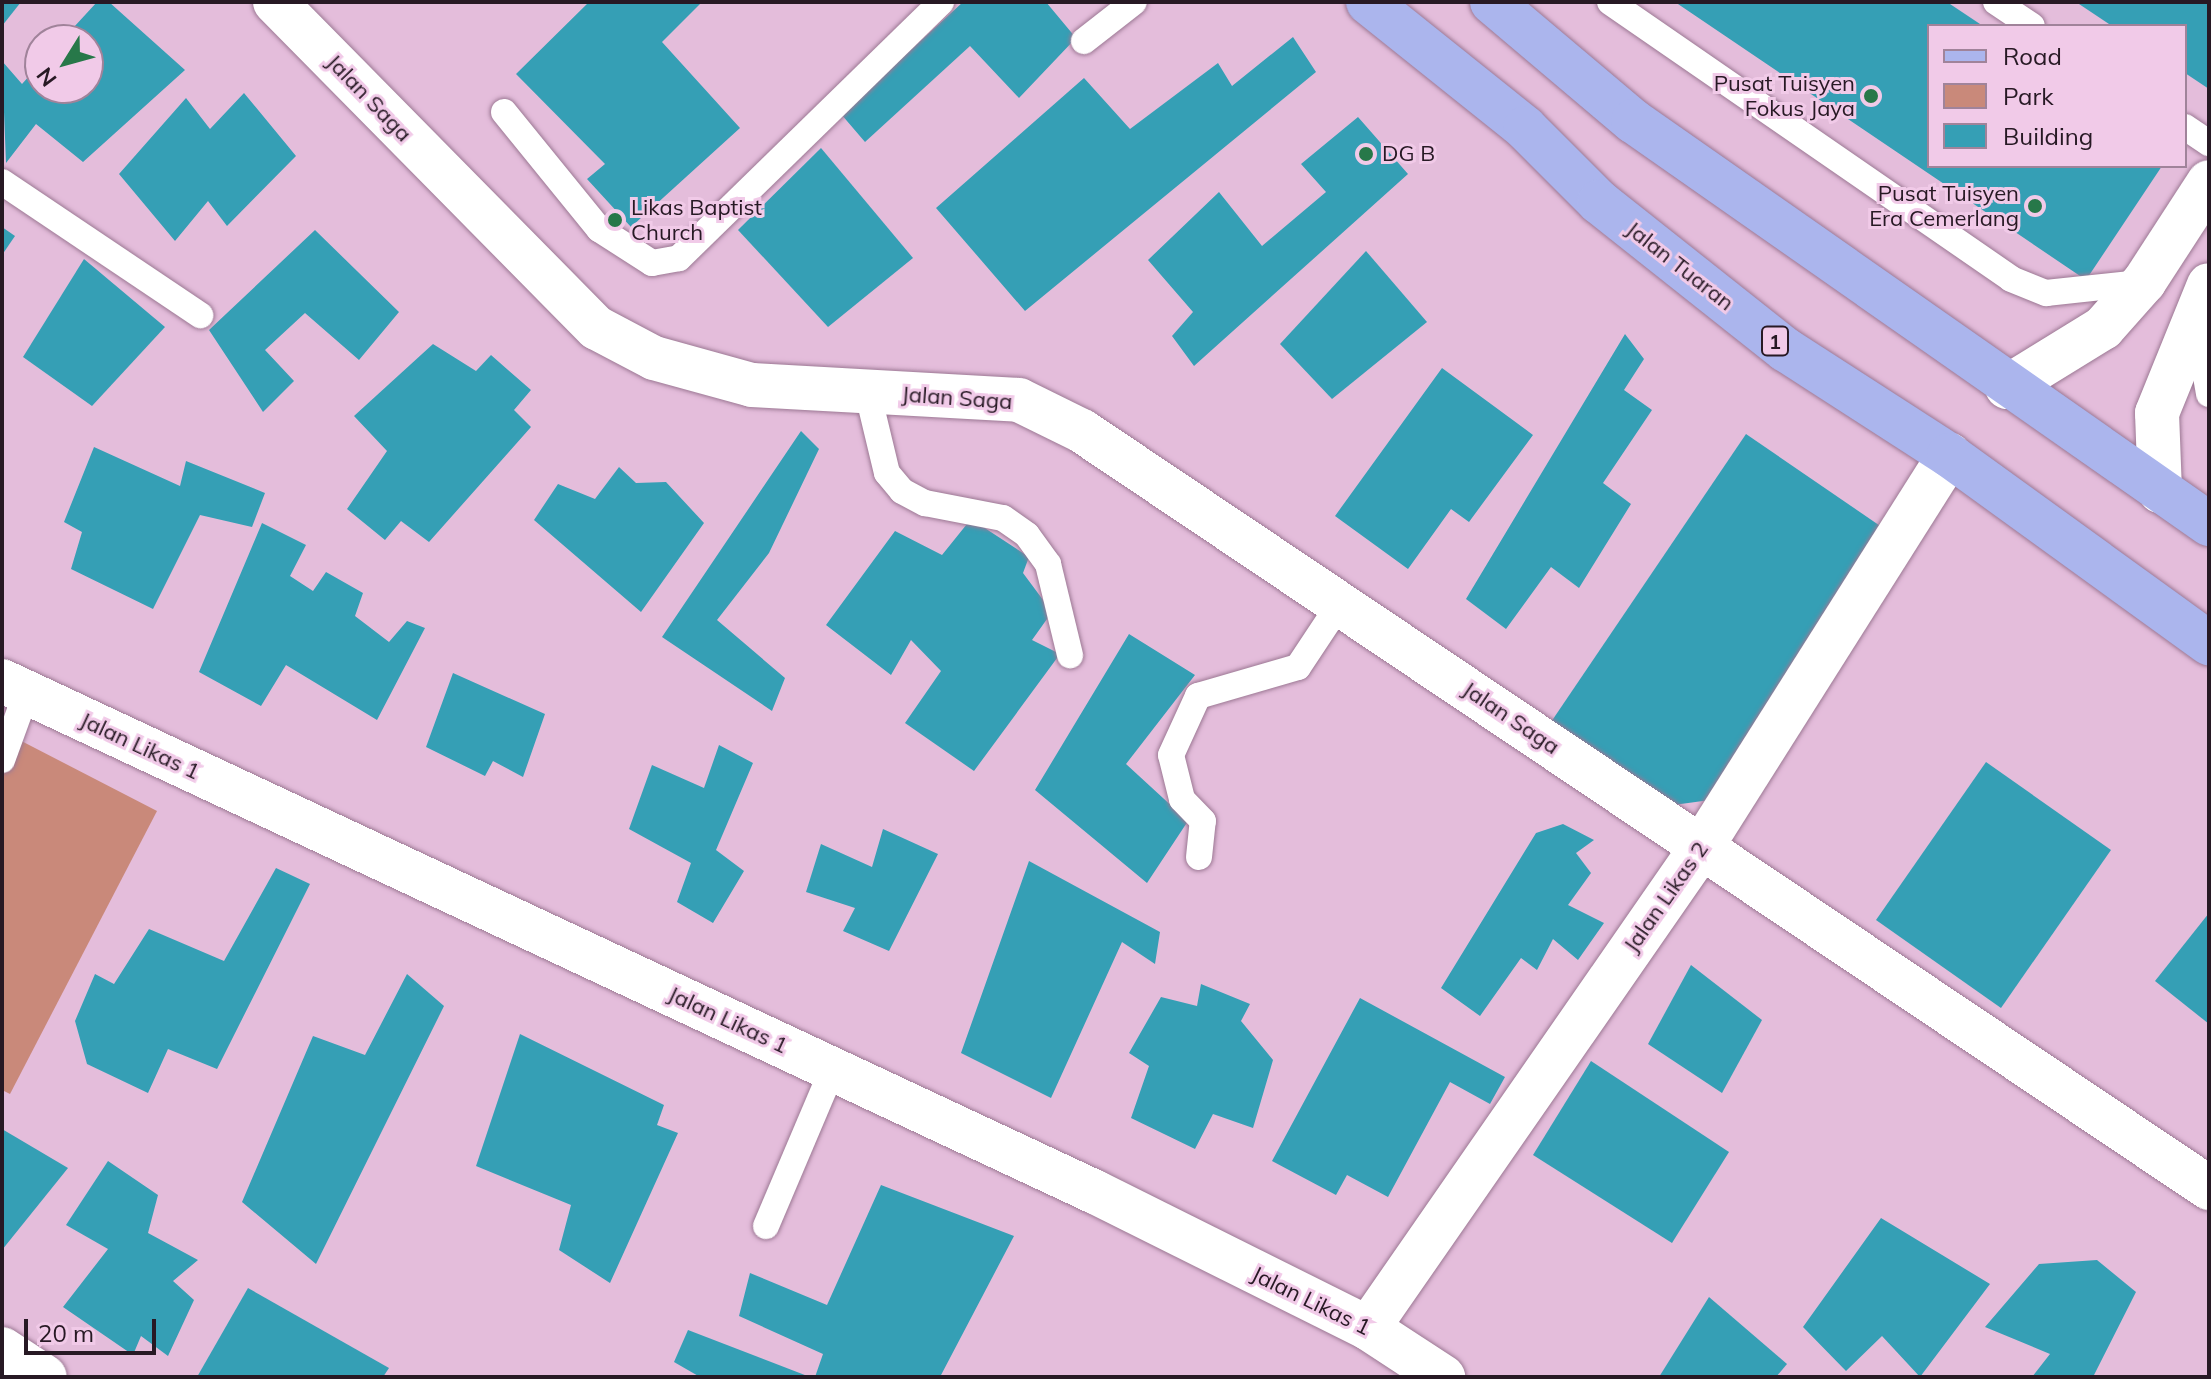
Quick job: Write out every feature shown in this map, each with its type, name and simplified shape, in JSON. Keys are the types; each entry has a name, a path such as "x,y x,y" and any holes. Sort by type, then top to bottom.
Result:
{"main road":[{"name":"Jalan Tuaran","path":"1368,2 1525,128 1599,202 1786,350 1949,455 2209,643"},
{"path":"1492,2 1633,121 2007,387 2209,524"}],"street":[{"name":"Jalan Saga","path":"275,2 597,328 654,358 722,378 868,394 1019,400 1082,431 1341,602 1701,848 2209,1188"},
{"path":"2007,387 2103,328 2144,282 2208,174"},
{"path":"2160,491 2157,413 2203,294"},
{"name":"Jalan Likas 2","path":"1368,1328 1701,848 1949,455"},
{"name":"Jalan Likas 1","path":"14,688 833,1068 1368,1328 1443,1377"},
{"path":"2,1349 45,1377"}],"lane":[{"path":"504,112 599,229 652,263 679,258 941,2"},
{"path":"1084,41 1134,2"},
{"path":"1610,2 2011,279 2046,293 2087,294 2144,282"},
{"path":"1996,2 2029,24"},
{"path":"2187,131 2208,174"},
{"path":"2,182 200,315"},
{"path":"2203,294 2209,394"},
{"path":"868,394 887,473 902,491 925,503 1003,518 1027,535 1048,564 1070,655"},
{"path":"1199,857 1203,821 1182,799 1171,755 1198,696 1298,667 1341,602"},
{"path":"2,760 14,688"},
{"path":"766,1226 833,1068"}],"green space":[{"path":"2,731 157,811 10,1094 2,1090"}],"building":[{"path":"2,2 21,2 2,26"},
{"path":"97,2 109,2 185,70 83,162 36,124 6,163 2,61 22,84 24,82 24,104 104,104 104,24 77,24"},
{"path":"589,2 702,2 662,42 740,128 631,227 587,179 605,164 516,74"},
{"path":"963,2 1046,2 1076,38 1019,98 970,46 865,142 841,114"},
{"path":"1675,2 1947,2 1980,24 1927,24 1927,168 2161,168 2086,280"},
{"path":"2076,2 2209,2 2209,89 2187,74 2187,24 2109,24"},
{"path":"1293,37 1316,72 1025,311 936,208 1084,78 1130,129 1218,63 1232,86"},
{"path":"244,93 296,156 227,226 208,201 175,241 119,174 186,98 210,129"},
{"path":"1358,117 1408,174 1194,366 1172,336 1193,312 1148,260 1219,192 1262,246 1326,192 1301,164"},
{"path":"821,148 913,258 828,327 738,230"},
{"path":"2,227 15,236 2,255"},
{"path":"315,230 399,312 359,360 305,313 265,350 294,381 263,412 209,330"},
{"path":"1366,251 1427,322 1332,399 1280,344"},
{"path":"84,259 165,327 92,406 23,357"},
{"path":"1625,334 1644,359 1624,390 1652,410 1603,483 1631,504 1579,588 1551,567 1506,629 1466,599"},
{"path":"433,344 476,371 491,355 531,390 514,410 531,427 429,542 401,521 385,540 347,509 387,451 354,416"},
{"path":"1442,368 1533,435 1469,522 1451,509 1408,569 1335,516"},
{"path":"801,431 819,449 769,553 717,620 785,678 772,711 662,637"},
{"path":"1746,434 1889,532 1710,800 1659,807 1549,725"},
{"path":"94,447 180,486 186,461 265,493 252,527 200,515 153,609 71,569 82,532 64,522"},
{"path":"619,467 636,483 666,482 704,523 641,612 534,520 558,484 595,499"},
{"path":"971,519 1029,557 1023,573 1052,612 1032,640 1060,654 974,771 905,723 941,671 911,640 891,675 826,625 895,531 942,555"},
{"path":"262,523 306,545 290,576 313,591 326,572 363,593 355,616 389,642 407,621 425,628 377,720 286,665 261,706 199,672"},
{"path":"1129,634 1195,675 1126,764 1188,821 1147,883 1035,790"},
{"path":"453,673 545,714 523,777 493,761 485,776 426,747"},
{"path":"719,745 753,763 716,850 744,871 713,923 677,902 691,863 629,829 652,765 704,788"},
{"path":"1986,762 2111,850 2001,1008 1876,920"},
{"path":"1563,824 1594,840 1576,853 1591,873 1568,905 1604,923 1578,960 1553,939 1537,970 1521,958 1480,1016 1441,988 1536,833"},
{"path":"883,829 938,854 889,951 843,931 855,908 806,892 821,844 872,867"},
{"path":"1029,861 1160,932 1155,964 1122,942 1051,1098 961,1053"},
{"path":"276,868 310,884 217,1069 168,1049 148,1093 87,1064 75,1021 95,974 114,984 149,929 224,961"},
{"path":"2209,913 2209,1024 2155,981"},
{"path":"1691,965 1762,1020 1722,1093 1648,1044"},
{"path":"407,974 444,1006 316,1264 242,1202 313,1036 365,1055"},
{"path":"1201,984 1250,1004 1241,1021 1273,1060 1253,1128 1213,1114 1195,1149 1131,1118 1149,1066 1129,1053 1161,997 1197,1006"},
{"path":"1360,998 1505,1077 1490,1104 1450,1082 1388,1197 1347,1175 1336,1195 1272,1161"},
{"path":"520,1034 664,1105 657,1125 678,1133 610,1283 559,1250 571,1205 476,1166"},
{"path":"1591,1061 1729,1152 1672,1243 1533,1155"},
{"path":"2,1129 68,1168 2,1250"},
{"path":"108,1161 158,1195 148,1233 198,1260 173,1281 194,1300 168,1356 141,1336 133,1355 63,1307 108,1249 66,1225"},
{"path":"881,1185 1014,1236 940,1377 815,1377 823,1354 739,1316 750,1273 827,1305"},
{"path":"1881,1218 1990,1284 1920,1377 1882,1336 1846,1371 1803,1327"},
{"path":"2097,1260 2136,1292 2093,1377 2032,1377 2050,1354 1985,1327 2039,1264"},
{"path":"248,1288 389,1368 383,1377 197,1377"},
{"path":"1709,1297 1787,1364 1776,1377 1659,1377"},
{"path":"688,1330 810,1377 700,1377 674,1362"}],"place":[{"name":"Pusat Tuisyen Fokus Jaya","path":"1871,96"},
{"name":"DG B","path":"1366,154"},
{"name":"Pusat Tuisyen Era Cemerlang","path":"2035,206"},
{"name":"Likas Baptist Church","path":"615,220"}]}
